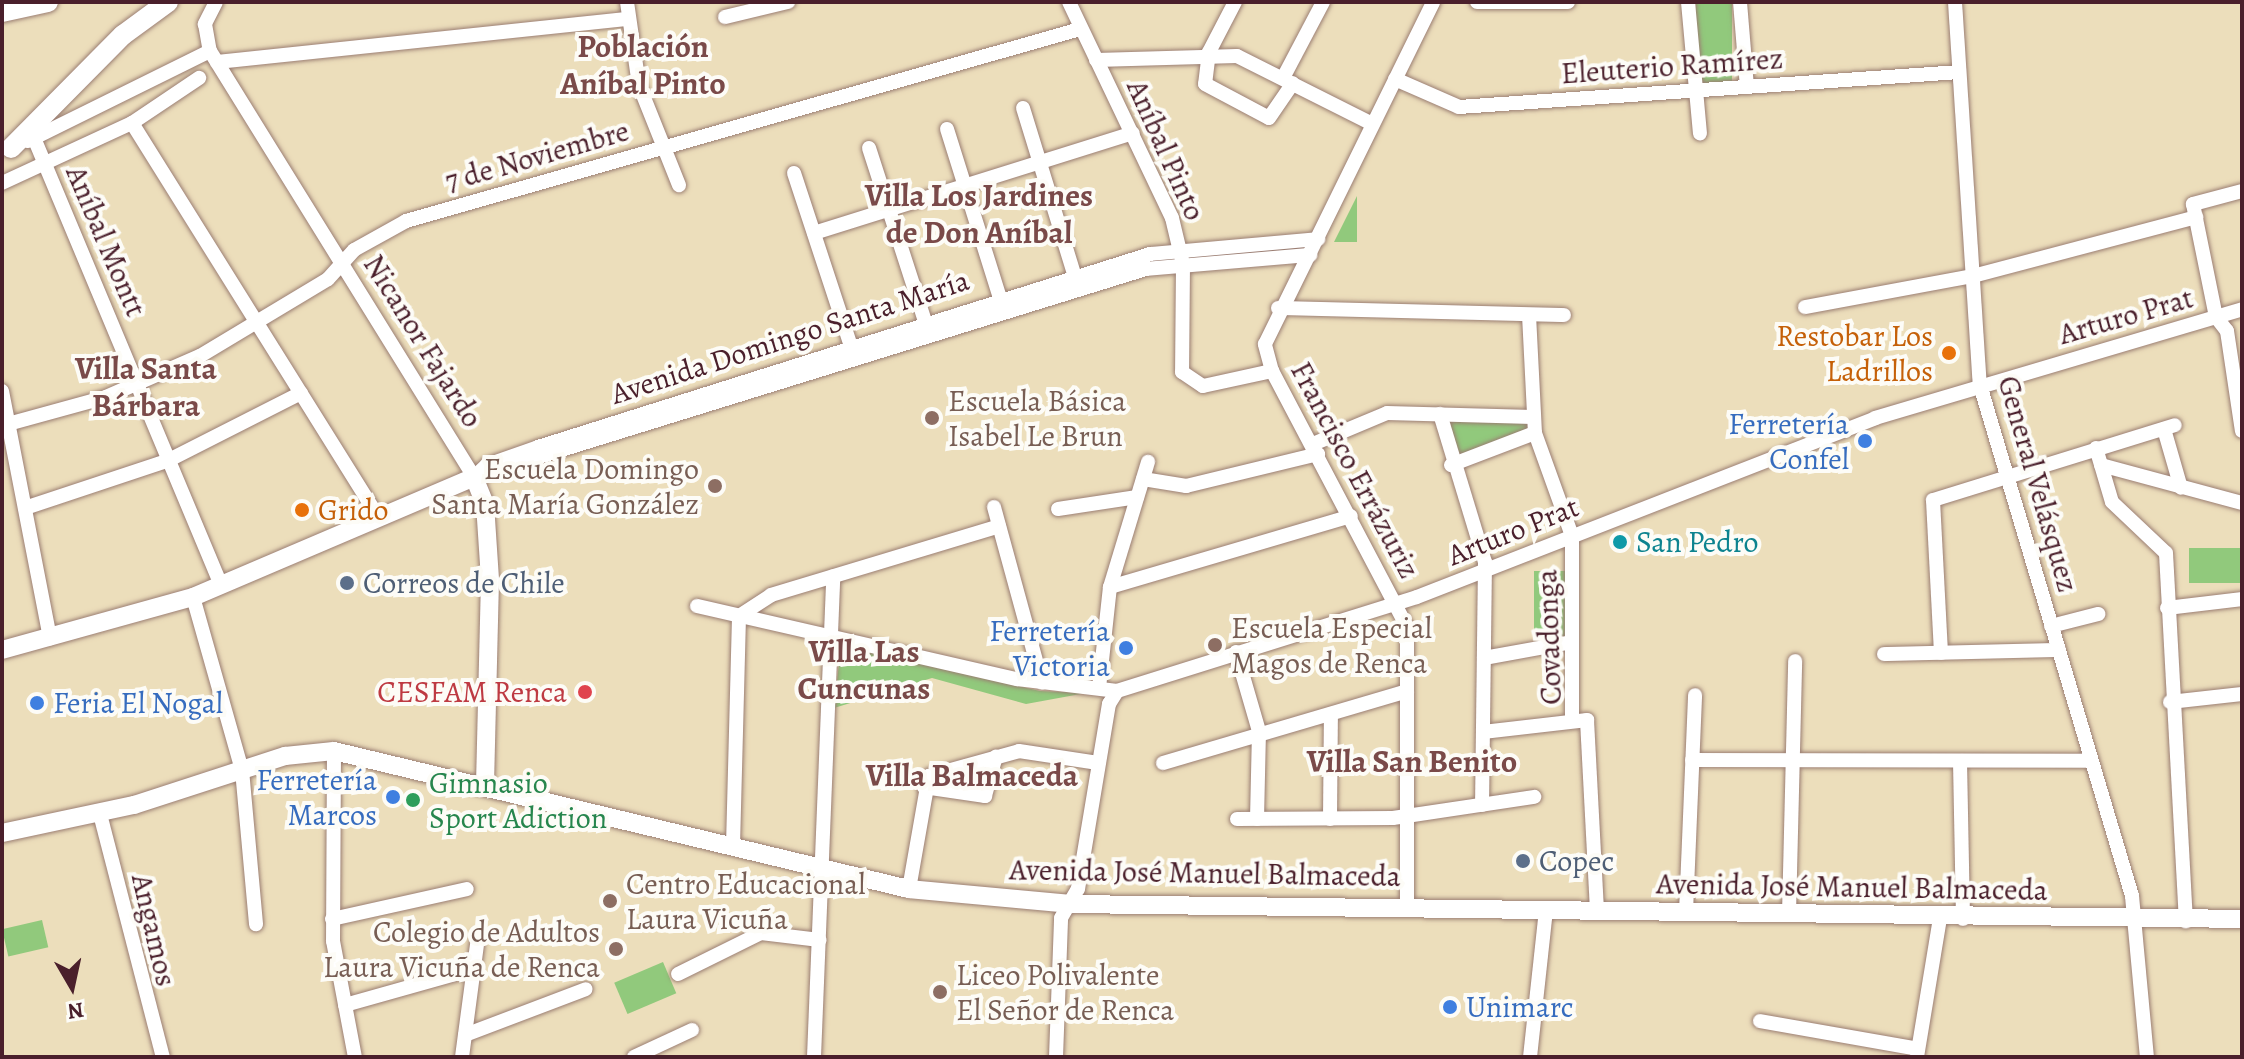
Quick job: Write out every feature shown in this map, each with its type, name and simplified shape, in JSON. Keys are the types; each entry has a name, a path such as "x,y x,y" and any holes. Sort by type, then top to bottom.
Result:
{"highway":[{"path":"2,12 48,2"},
{"path":"5,150 123,35 168,2"}],"main road":[{"name":"Avenida Domingo Santa María","path":"2,650 193,597 377,515 474,477"},
{"name":"Nicanor Fajardo","path":"474,477 485,504 490,580 485,786"},
{"name":"Avenida José Manuel Balmaceda","path":"2,833 100,814 242,770 334,751 909,889 1070,904 1407,904 1963,919 2242,919"}],"street":[{"path":"214,56 205,24 216,2"},
{"path":"627,2 639,85 679,185"},
{"path":"725,17 754,6 788,2"},
{"name":"Aníbal Pinto","path":"1069,2 1133,133 1182,256 1184,377 1203,386 1272,371"},
{"path":"1235,2 1209,52 1205,84 1266,117 1277,114 1288,80 1323,2"},
{"name":"Francisco Errázuriz","path":"1407,904 1407,627 1398,603 1272,371 1265,344 1278,308 1310,255 1433,2"},
{"path":"1477,2 1568,2"},
{"path":"1688,2 1700,133"},
{"path":"1740,2 1747,87"},
{"name":"General Velásquez","path":"1955,2 1980,385 2135,921 2147,1057"},
{"path":"5,150 214,56 629,19"},
{"name":"7 de Noviembre","path":"8,424 138,385 257,323 406,221 1080,29"},
{"path":"1096,60 1209,52 1237,56 1372,124"},
{"name":"Nicanor Fajardo","path":"214,56 474,477"},
{"name":"Eleuterio Ramírez","path":"1395,79 1459,107 1959,72"},
{"path":"2,183 46,166 132,123 199,78"},
{"path":"1023,108 1077,282"},
{"path":"132,123 377,515"},
{"path":"947,129 1002,306"},
{"path":"814,233 1133,133"},
{"name":"Aníbal Montt","path":"34,138 221,585"},
{"path":"869,148 928,329"},
{"path":"794,173 853,353"},
{"path":"2242,191 2193,204 2216,317 2227,331 2242,431"},
{"path":"1805,307 1973,276 2196,217"},
{"name":"Avenida Domingo Santa María","path":"474,477 487,465 540,453 1077,282 1182,256 1318,239"},
{"name":"Avenida Domingo Santa María","path":"1182,256 1310,255"},
{"path":"1278,308 1564,315"},
{"name":"Arturo Prat","path":"697,606 1042,683 1117,691 1398,603 1845,429 1980,385 2242,309"},
{"name":"Covadonga","path":"1529,315 1535,433 1572,536 1572,716 1587,724 1597,910"},
{"path":"2,391 50,638"},
{"path":"25,508 169,460 301,393"},
{"path":"1143,479 1186,486 1316,449 1381,414 1533,417"},
{"path":"1440,414 1451,465 1485,570 1482,805"},
{"path":"1941,653 1933,500 2169,427 2181,488"},
{"path":"1451,465 1535,433"},
{"path":"2096,448 2112,502 2129,526 2166,553 2170,702 2186,921"},
{"path":"1099,688 1110,587 1148,462"},
{"path":"2101,465 2242,503"},
{"path":"1058,509 1137,497"},
{"path":"994,507 1042,683"},
{"path":"1110,587 1351,516"},
{"path":"733,846 739,616 763,599 999,526"},
{"path":"814,1057 824,869 833,576"},
{"path":"193,597 242,770 256,924"},
{"path":"2167,608 2242,599"},
{"path":"2051,626 2098,614"},
{"path":"1484,658 1572,642"},
{"path":"1884,654 2059,650"},
{"path":"1236,652 1259,734 1257,819"},
{"path":"1789,914 1795,661"},
{"path":"1056,1057 1061,918 1070,904 1098,763 1117,691"},
{"path":"1163,763 1407,691"},
{"path":"2170,702 2242,694"},
{"path":"1686,912 1695,695"},
{"path":"1330,819 1331,714"},
{"path":"1483,732 1572,716"},
{"path":"334,751 332,919 355,1057"},
{"path":"909,889 924,787 933,774 996,756 1028,751 1098,763"},
{"path":"924,787 985,796 996,756"},
{"path":"1692,760 2091,761"},
{"path":"1960,761 1963,919"},
{"path":"1237,819 1407,817 1534,797"},
{"name":"Angamos","path":"100,814 163,1057"},
{"path":"332,919 467,889"},
{"path":"1530,1057 1546,909"},
{"path":"1760,1021 1917,1053 1940,918"},
{"path":"678,974 761,933 820,940"},
{"path":"462,1057 478,937"},
{"path":"345,1005 473,969"},
{"path":"465,1035 586,989"},
{"path":"634,1057 692,1030"}],"green space":[{"path":"1696,2 1732,2 1732,83 1696,83"},
{"path":"1357,196 1357,242 1334,242"},
{"path":"1447,420 1527,423 1528,430 1455,458"},
{"path":"2189,548 2242,548 2242,583 2189,583"},
{"path":"1534,571 1566,571 1566,636 1534,636"},
{"path":"841,645 1040,691 1086,693 1026,704 932,678 834,708"},
{"path":"42,920 48,947 8,957 2,929"},
{"path":"663,962 676,993 627,1014 614,983"}],"place":[{"name":"Restobar Los Ladrillos","path":"1949,353"},
{"name":"Escuela Básica Isabel Le Brun","path":"932,418"},
{"name":"Ferretería Confel","path":"1865,441"},
{"name":"Escuela Domingo Santa María González","path":"715,486"},
{"name":"Grido","path":"302,510"},
{"name":"San Pedro","path":"1620,542"},
{"name":"Correos de Chile","path":"347,583"},
{"name":"Escuela Especial Magos de Renca","path":"1215,645"},
{"name":"Ferretería Victoria","path":"1126,648"},
{"name":"CESFAM Renca","path":"585,692"},
{"name":"Feria El Nogal","path":"37,703"},
{"name":"Ferretería Marcos","path":"393,797"},
{"name":"Gimnasio Sport Adiction","path":"413,800"},
{"name":"Copec","path":"1523,861"},
{"name":"Centro Educacional Laura Vicuña","path":"610,901"},
{"name":"Colegio de Adultos Laura Vicuña de Renca","path":"616,949"},
{"name":"Liceo Polivalente El Señor de Renca","path":"940,992"},
{"name":"Unimarc","path":"1450,1007"}],"district":[{"name":"Población Aníbal Pinto","path":"643,66"},
{"name":"Villa Los Jardines de Don Aníbal","path":"979,214"},
{"name":"Villa Santa Bárbara","path":"146,388"},
{"name":"Villa Las Cuncunas","path":"864,670"},
{"name":"Villa San Benito","path":"1412,761"},
{"name":"Villa Balmaceda","path":"972,775"}]}
